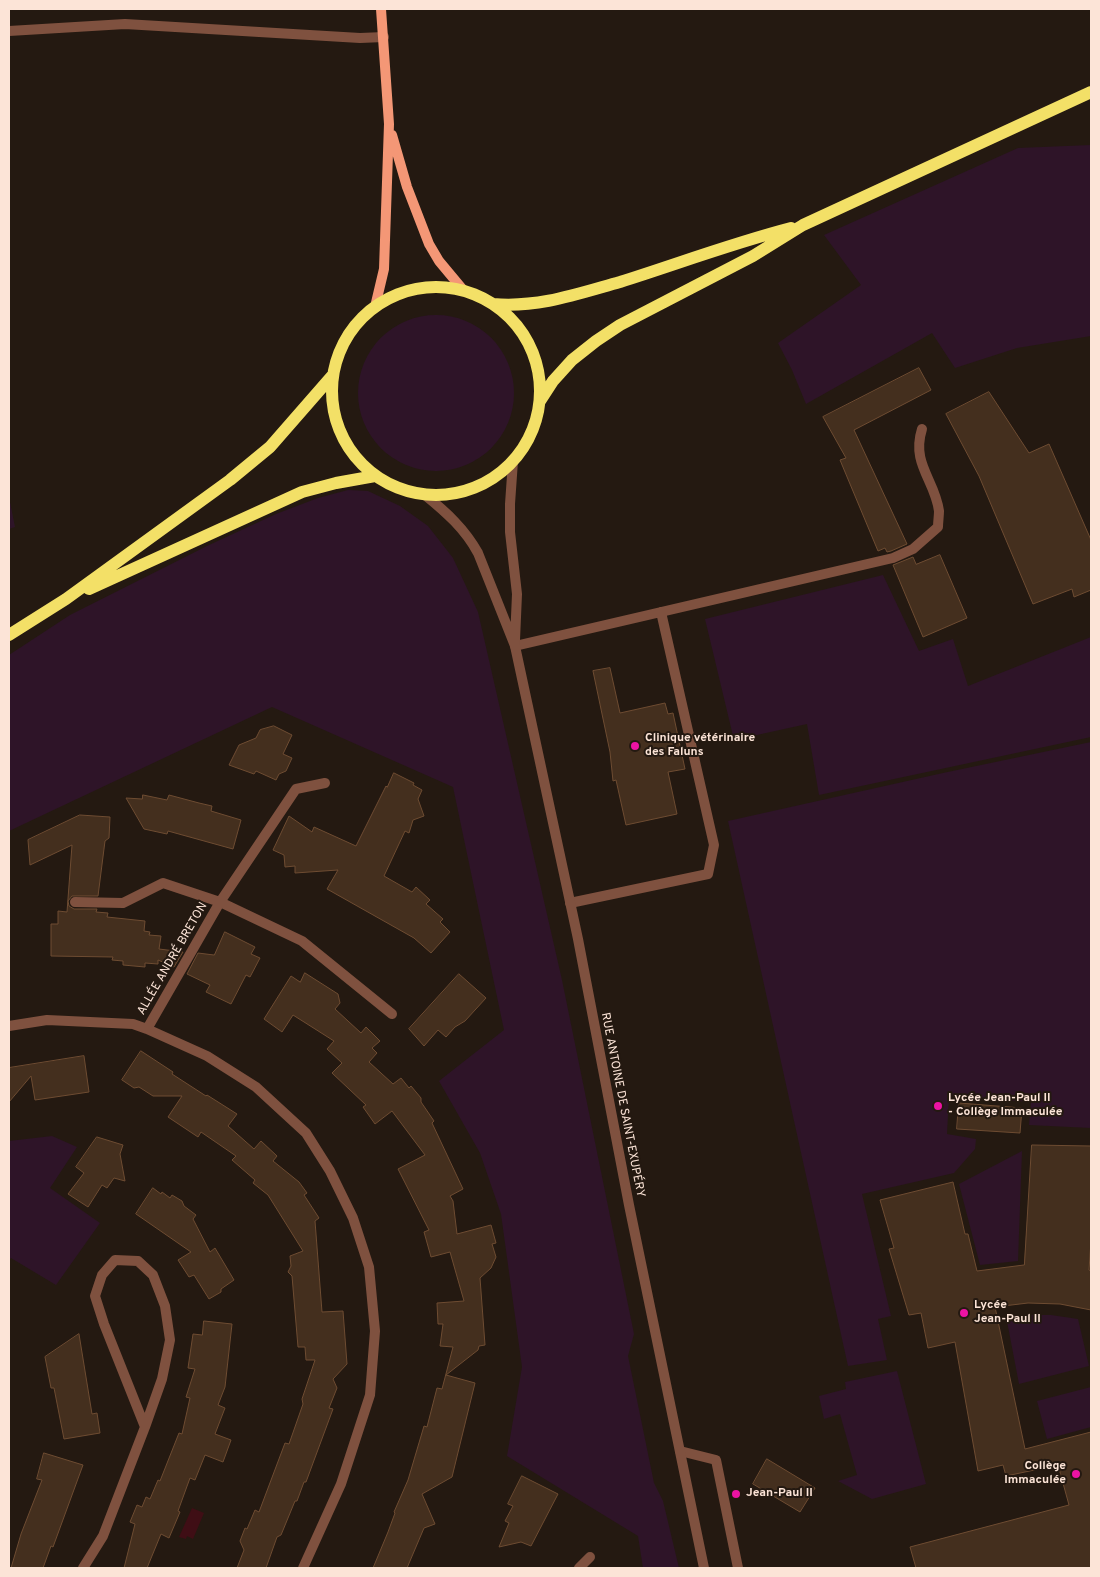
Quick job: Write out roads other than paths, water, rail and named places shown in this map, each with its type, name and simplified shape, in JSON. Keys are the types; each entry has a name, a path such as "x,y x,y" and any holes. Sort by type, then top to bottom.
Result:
{"main road":[{"path":"375,307 384,269 389,124 381,9"},
{"path":"540,401 572,360 596,340 620,325 753,256 803,224 1091,92"},
{"path":"389,124 407,187 429,244 439,261 464,291"},
{"path":"493,304 514,306 575,295 687,261 744,240 803,224"},
{"path":"441,287 464,291 493,304 508,316 520,330 530,346 536,363 540,382 540,401 536,423 526,443 513,461 495,477 473,489 449,494 425,495 399,489 376,476 359,462 346,444 336,423 332,401 332,376 337,358 346,339 359,322 375,307 395,296 418,289 441,287"},
{"path":"9,635 66,600 230,480 270,447 332,376"},
{"path":"66,600 302,492 336,483 376,476"}],"street":[{"path":"9,31 125,24 360,38 384,37"},
{"path":"515,646 893,558 913,549 938,527 939,511 920,460 918,441 922,429"},
{"name":"RUE ANTOINE DE SAINT-EXUPÉRY","path":"513,461 510,532 517,594 515,646"},
{"name":"RUE ANTOINE DE SAINT-EXUPÉRY","path":"425,495 462,528 471,540 515,646 570,903 629,1205 704,1568"},
{"path":"570,903 708,874 714,845 661,612"},
{"name":"ALLÉE ANDRÉ BRETON","path":"147,1029 220,902 296,788 325,783"},
{"name":"ALLÉE ANDRÉ BRETON","path":"75,902 123,903 163,883 220,902 302,941 392,1014"},
{"path":"9,1026 47,1020 133,1024 207,1056 256,1087 306,1133 330,1171 353,1218 369,1268 376,1331 370,1395 341,1484 303,1568"},
{"path":"83,1568 103,1536 145,1427 162,1379 170,1340 165,1306 153,1275 138,1261 115,1260 102,1275 95,1296 145,1427"},
{"path":"680,1451 716,1460 738,1568"},
{"path":"579,1568 590,1557"}],"place":[{"name":"Clinique vétérinaire des Faluns","path":"635,746"},
{"name":"Lycée Jean-Paul II - Collège Immaculée","path":"938,1106"},
{"name":"Lycée Jean-Paul II","path":"964,1313"},
{"name":"Collège Immaculée","path":"1076,1474"},
{"name":"Jean-Paul II","path":"736,1494"}]}
